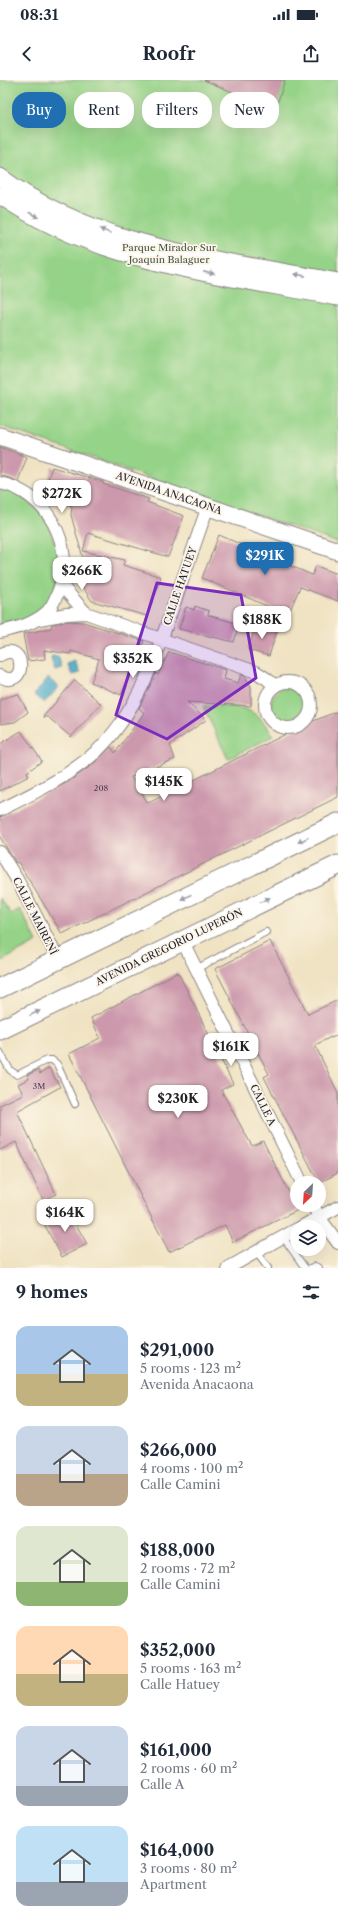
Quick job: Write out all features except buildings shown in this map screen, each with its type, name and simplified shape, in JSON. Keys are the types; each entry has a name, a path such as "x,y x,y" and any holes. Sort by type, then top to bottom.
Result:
{"main road":[{"path":"0,988 338,823"},
{"name":"AVENIDA GREGORIO LUPERÓN","path":"0,1030 338,865"}],"street":[{"path":"0,177 36,200 75,219 119,237 177,252 338,282"},
{"path":"0,195 14,205 56,226 115,252 190,269 338,297"},
{"name":"AVENIDA ANACAONA","path":"0,436 338,551"},
{"path":"0,483 10,485 25,492 37,502 57,528 63,544 64,558 61,585 49,610 39,619 22,627 0,632 3,654 14,654 18,657 20,660 21,669 19,674 11,678 0,676"},
{"name":"CALLE HATUEY","path":"0,810 40,789 74,768 102,745 133,705 148,677 208,506"},
{"path":"61,585 86,613"},
{"path":"39,619 86,613 162,638 256,672 275,686"},
{"name":"CALLE MAIRENÍ","path":"0,852 18,881 58,959"},
{"name":"CALLE A","path":"182,940 299,1176"},
{"path":"314,1220 338,1207"},
{"path":"316,1212 338,1243"},
{"path":"228,1268 290,1233"}],"lane":[{"path":"196,969 266,932"},
{"path":"0,1052 10,1070 17,1075 47,1060 52,1060 57,1064 75,1104"},
{"path":"283,1237 305,1268"},
{"path":"256,1252 268,1268"},
{"path":"310,1268 315,1266 319,1268"}],"highlighted area":[{"path":"157,583 241,595 256,678 167,739 116,715"}],"green space":[{"name":"Parque Mirador Sur Joaquín Balaguer","path":"0,80 338,80 338,543 0,426"},
{"path":"0,486 11,488 46,517 61,562 53,597 36,617 0,628"},
{"path":"293,687 302,692 306,698 306,712 302,718 293,723 285,723 276,718 272,712 271,701 276,692 282,688"},
{"path":"203,706 235,707 251,712 259,717 273,736 228,759"},
{"path":"0,898 11,914 20,909 37,942 0,962"}],"water":[{"path":"52,656 58,656 62,668 55,670 51,659"},
{"path":"75,661 80,673 72,675 67,664"},
{"path":"48,678 59,687 44,703 34,695"}]}
